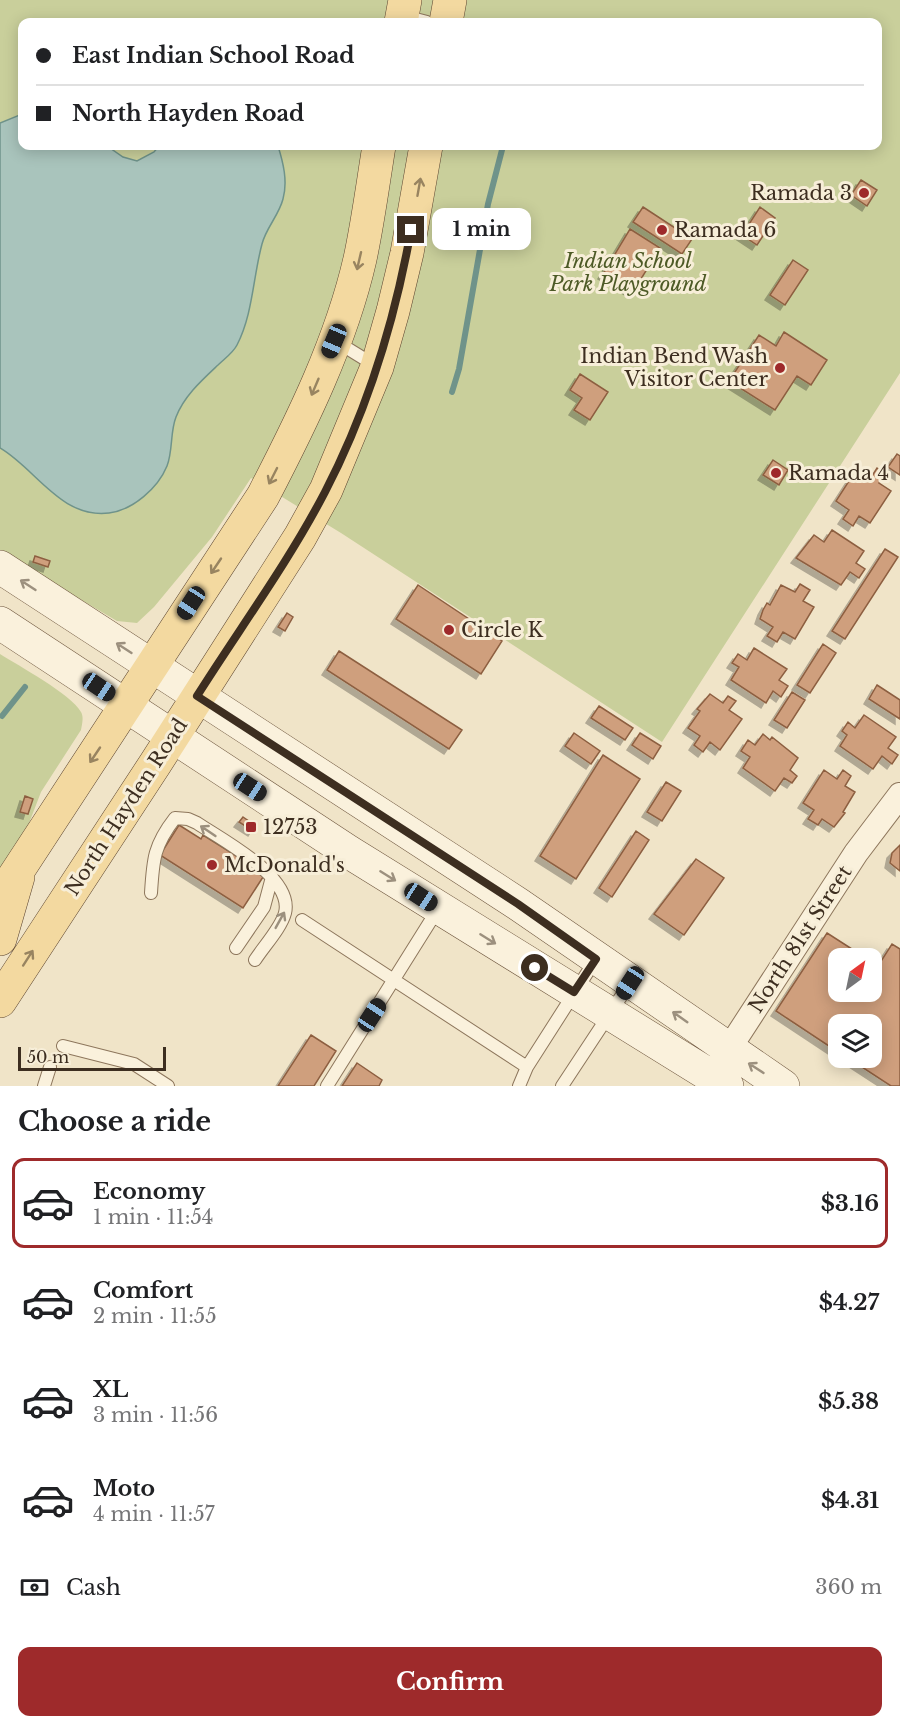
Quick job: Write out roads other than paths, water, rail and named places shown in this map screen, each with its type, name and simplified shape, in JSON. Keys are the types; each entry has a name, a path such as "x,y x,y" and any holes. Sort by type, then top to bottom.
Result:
{"main road":[{"path":"447,18 450,0"},
{"path":"0,898 263,496 296,433 334,341 360,258 378,150"},
{"name":"North Hayden Road","path":"0,1001 300,537 326,490 377,367 407,253 425,150"},
{"path":"0,567 509,898 630,983 718,1075"},
{"path":"0,623 438,908 609,1014 718,1075 783,1086"},
{"path":"0,939 22,864"}],"street":[{"name":"North 81st Street","path":"718,1075 844,870 900,795"}],"lane":[{"path":"334,341 377,367"},
{"path":"151,893 153,855 161,836 175,818 182,817 197,823 262,867 272,878 286,902 284,915 255,960"},
{"path":"236,948 264,907 272,878"},
{"path":"327,1086 438,908"},
{"path":"302,920 527,1067"},
{"path":"519,1086 527,1067 596,959"},
{"path":"562,1086 630,983"},
{"path":"63,1046 134,1064 168,1086"},
{"path":"44,1086 50,1067"}],"water":[{"path":"18,116 18,150 113,150 123,157 137,161 156,150 279,150 282,158 285,179 283,199 262,244 250,308 237,345 194,389 179,409 174,423 169,460 158,482 136,503 118,511 92,513 63,501 0,448 0,123"}],"waterway":[{"path":"452,392 459,369 488,204 502,150"},
{"path":"2,716 25,687"}],"place":[{"name":"Ramada 3","path":"864,193"},
{"name":"Ramada 6","path":"662,230"},
{"name":"Indian Bend Wash Visitor Center","path":"780,368"},
{"name":"Ramada 4","path":"776,473"},
{"name":"Circle K","path":"449,630"},
{"name":"12753","path":"251,827"},
{"name":"McDonald's","path":"212,865"}],"park label":[{"name":"Indian School Park Playground","path":"628,272"}]}
